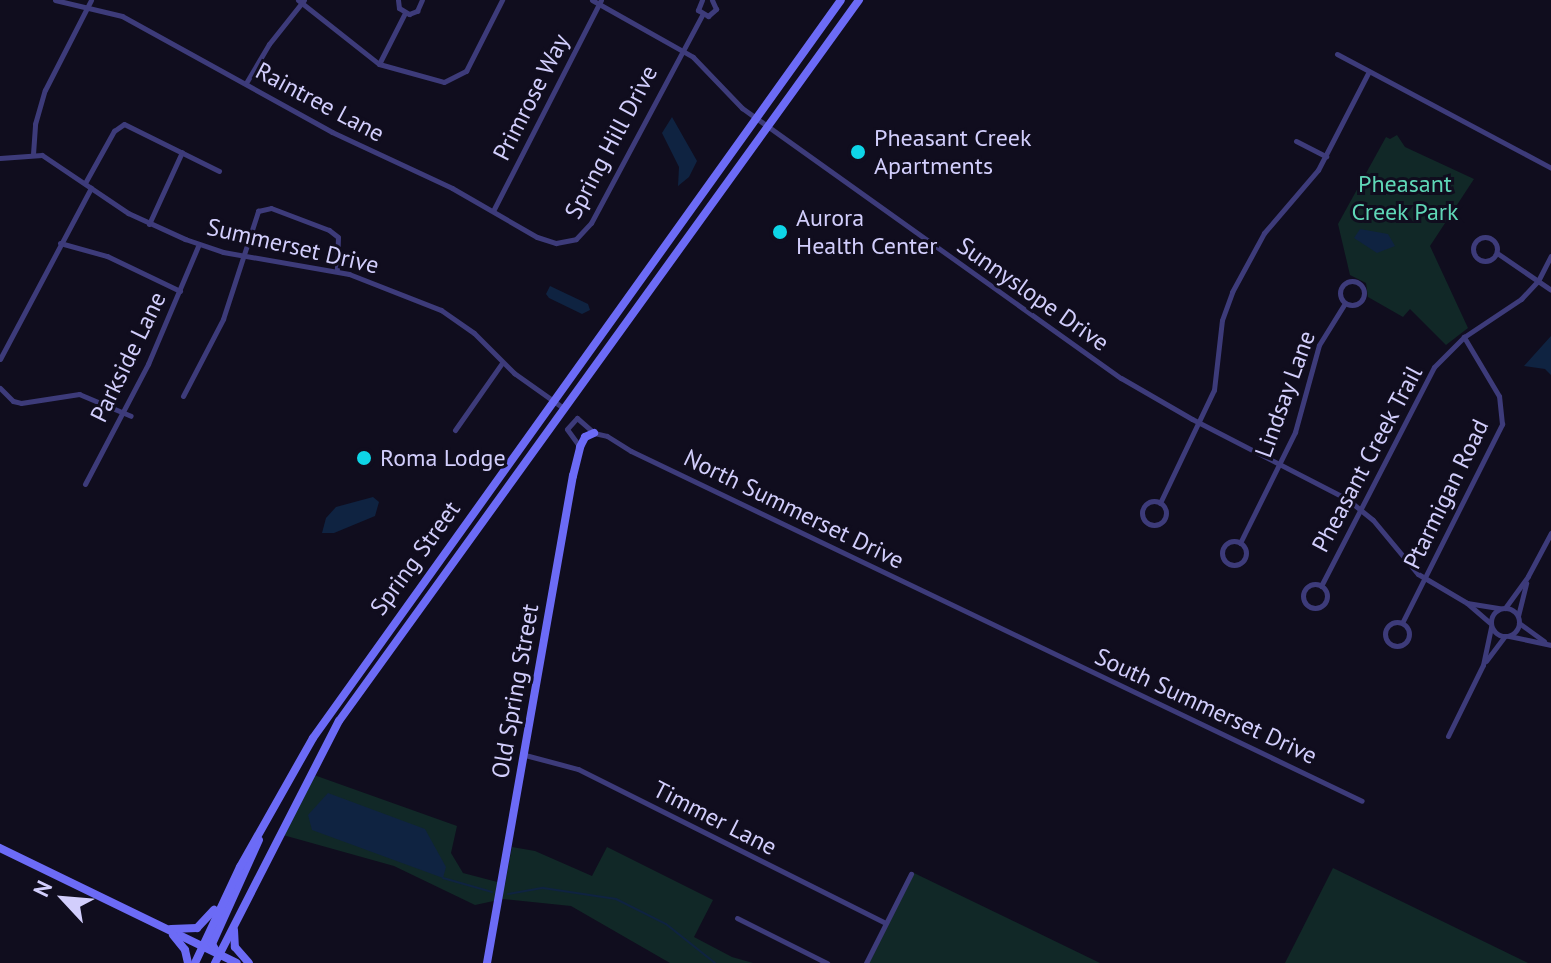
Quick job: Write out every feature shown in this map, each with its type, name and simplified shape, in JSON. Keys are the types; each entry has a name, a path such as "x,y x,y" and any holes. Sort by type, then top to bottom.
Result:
{"main road":[{"name":"Spring Street","path":"195,963 273,804 335,705 841,0"},
{"name":"Spring Street","path":"216,959 339,721 562,407 859,0"},
{"path":"812,40 824,50"},
{"path":"580,447 585,437 594,433"},
{"name":"Old Spring Street","path":"487,963 580,447"},
{"path":"216,959 212,944 273,804"},
{"path":"0,848 167,929 202,947 216,959 237,963"},
{"path":"167,929 197,928 228,891"},
{"path":"238,915 233,940 238,953 249,963"},
{"path":"167,929 181,943 188,963"},
{"path":"202,947 209,956 208,963"}],"street":[{"name":"Raintree Lane","path":"55,0 89,3 122,16 343,138 448,186 537,237 565,243"},
{"path":"398,0 405,13"},
{"path":"405,13 417,11 422,0"},
{"path":"246,83 269,44 301,1 379,64 433,81 452,80 469,66 502,0"},
{"name":"Sunnyslope Drive","path":"592,0 681,49 700,63 727,94 755,118 1121,378 1361,508 1425,580 1467,603"},
{"path":"702,0 698,7 702,15"},
{"name":"Spring Hill Drive","path":"565,243 583,234 591,223 681,49 702,15 715,12 712,0"},
{"name":"Primrose Way","path":"493,211 600,2"},
{"path":"33,155 37,116 45,90 89,3"},
{"path":"379,64 405,13"},
{"path":"1337,54 1551,168"},
{"path":"1160,503 1200,423 1217,380 1222,320 1232,292 1264,233 1326,156 1369,71"},
{"path":"85,183 114,131 124,124 219,171"},
{"path":"1296,141 1326,156"},
{"path":"149,224 182,152"},
{"name":"Summerset Drive","path":"0,158 33,155 58,163 149,224 199,244 367,279 441,310 474,333 502,363 562,407"},
{"path":"0,359 91,188"},
{"path":"183,396 223,319 246,256 258,211 266,208 329,230 338,237 337,271"},
{"path":"1497,253 1489,261 1481,261 1474,252 1474,245 1483,237 1492,239 1497,253 1551,290"},
{"path":"60,243 107,256 180,291"},
{"name":"Parkside Lane","path":"85,484 124,412 199,244"},
{"name":"Pheasant Creek Trail","path":"1321,586 1428,376 1464,337 1509,309 1538,281 1551,256"},
{"name":"Lindsay Lane","path":"1358,283 1364,292 1362,300 1352,305 1345,303 1340,297 1343,285 1358,283"},
{"name":"Lindsay Lane","path":"1240,543 1300,418 1315,354 1345,303"},
{"name":"Ptarmigan Road","path":"1402,623 1502,424 1499,396 1464,337"},
{"path":"455,430 502,363"},
{"path":"0,388 13,401 21,403 79,394 131,416"},
{"name":"North Summerset Drive","path":"580,447 567,429 569,422 577,418 594,433 607,436 631,451 1034,645"},
{"path":"1160,503 1165,509 1164,521 1158,525 1146,523 1142,516 1145,505 1160,503"},
{"path":"1483,665 1495,612 1503,608 1528,576 1551,533"},
{"name":"Lindsay Lane","path":"1233,541 1240,543 1246,549 1244,560 1234,565 1226,563 1223,548 1233,541"},
{"path":"1448,736 1483,665 1518,620 1528,576"},
{"name":"Pheasant Creek Trail","path":"1314,584 1321,586 1327,592 1325,603 1315,608 1307,606 1304,591 1314,584"},
{"path":"1467,603 1503,608 1548,643"},
{"path":"1467,603 1498,635 1548,643"},
{"name":"Ptarmigan Road","path":"1402,623 1409,637 1404,644 1392,646 1386,641 1386,629 1391,624 1402,623"},
{"name":"South Summerset Drive","path":"1034,645 1362,801"},
{"name":"Timmer Lane","path":"525,755 578,769 886,923"},
{"path":"866,963 911,874"},
{"path":"737,918 827,963"}],"green space":[{"name":"Pheasant Creek Park","path":"1397,135 1405,147 1474,179 1430,246 1468,328 1446,345 1410,309 1403,317 1368,297 1366,283 1350,275 1338,224 1386,137 1390,139"},
{"path":"314,775 457,826 451,853 463,873 505,884 512,847 535,851 592,876 607,847 713,900 694,937 732,957 753,963 670,963 571,906 503,899 475,905 394,866 283,835"},
{"path":"1333,868 1528,963 1285,963"},
{"path":"914,873 1100,963 869,963"}],"water":[{"path":"672,117 697,161 689,177 678,186 679,167 662,133"},
{"path":"1360,229 1388,234 1395,246 1377,253 1354,238"},
{"path":"550,286 588,304 590,310 582,314 549,298 546,294"},
{"path":"1551,336 1551,375 1545,369 1524,366"},
{"path":"373,497 379,502 375,516 334,533 322,533 326,518 336,507"},
{"path":"328,793 425,829 446,867 443,878 312,830 308,815"}],"waterway":[{"path":"443,878 492,892"},
{"path":"508,894 543,888 616,899 666,924 715,963"}],"place":[{"name":"Pheasant Creek Apartments","path":"858,152"},
{"name":"Aurora Health Center","path":"780,232"},
{"name":"Roma Lodge","path":"364,458"}]}
